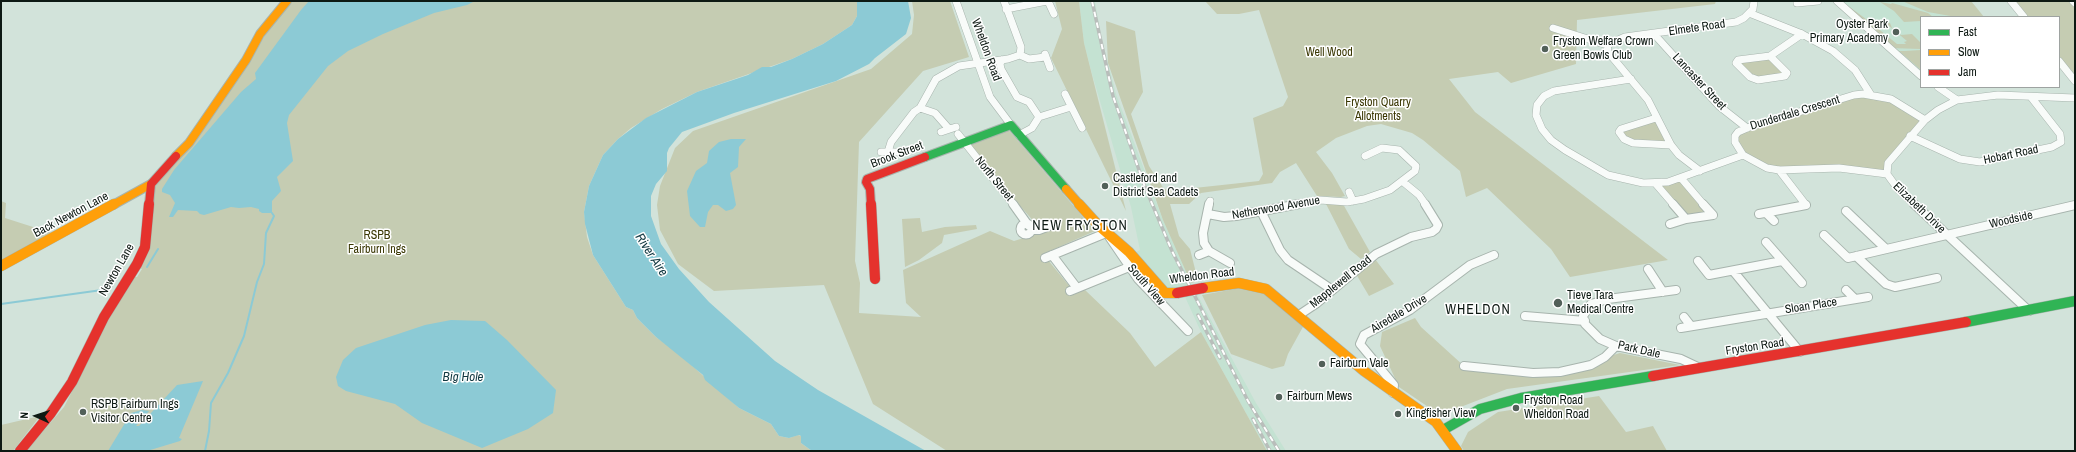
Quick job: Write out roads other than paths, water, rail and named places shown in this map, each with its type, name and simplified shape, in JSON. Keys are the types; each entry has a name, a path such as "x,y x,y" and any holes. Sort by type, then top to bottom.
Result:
{"street":[{"path":"151,184 162,170 189,143 246,60 260,34 287,1"},
{"name":"Wheldon Road","path":"956,1 990,97 1019,135 1107,234 1128,252 1165,293 1177,293 1223,284 1257,285 1266,288 1393,393 1428,416 1444,430 1456,451"},
{"path":"1004,1 1021,47 1020,55"},
{"path":"1006,9 1047,1 1054,14"},
{"path":"1754,1 1753,9 1749,13 1802,34 1833,51 1855,70 1871,94"},
{"path":"1798,4 1818,1"},
{"path":"1837,1 1920,75"},
{"path":"2011,1 2023,16"},
{"name":"Elmete Road","path":"1607,44 1625,37 1728,24 1744,18 1749,13"},
{"path":"1553,28 1607,44 1608,52 1648,100 1671,145 1679,155 1700,171"},
{"name":"Lancaster Street","path":"1654,34 1719,106 1747,128"},
{"path":"1770,56 1787,73 1785,76 1758,80 1750,77 1736,63 1738,60 1770,56 1802,34"},
{"path":"899,152 885,152 914,112 920,108 930,87 936,79 959,66 977,62 1002,60 1020,55 1029,59 1045,56 1050,68"},
{"path":"1002,60 1000,64 1001,69 1017,97 1029,102 1039,118"},
{"path":"2060,62 2075,81"},
{"path":"1632,80 1554,91 1544,96 1537,105 1536,116 1542,129 1551,140 1608,175 1627,180 1655,183 1680,178 1743,155 1767,168 1779,170 1839,168 1887,174"},
{"path":"1939,88 1957,100"},
{"path":"1065,94 1082,128"},
{"name":"Dunderdale Crescent","path":"1743,155 1735,142 1735,136 1738,132 1854,95 1871,94 1891,99 1903,104 1925,120"},
{"name":"Elizabeth Drive","path":"2029,311 1898,189 1887,174 1888,163 1925,120 1938,110 1957,100 1998,95 2075,98"},
{"name":"Hobart Road","path":"1910,136 1960,159 1973,162 2052,147 2061,142 2060,134 2031,97"},
{"path":"1019,135 1032,128 1039,118 1071,107"},
{"name":"North Street","path":"920,108 935,113 957,133 1030,227 1039,230 1052,225"},
{"path":"1656,118 1621,128 1620,132 1624,139 1633,143 1671,145"},
{"path":"941,132 957,133 1011,125"},
{"name":"Brook Street","path":"875,280 870,189 866,182 872,176 957,133"},
{"name":"Netherwood Avenue","path":"1208,214 1224,217 1320,200 1353,201 1376,196 1390,190 1415,171 1416,166 1399,150 1382,148 1365,156"},
{"path":"1774,221 1762,213 1806,205 1779,170"},
{"path":"1670,224 1686,219 1713,214 1680,178"},
{"name":"Mapplewell Road","path":"1299,315 1317,303 1376,254 1410,237 1432,232 1436,229 1438,225 1419,195 1402,181"},
{"path":"1655,183 1686,219"},
{"name":"Back Newton Lane","path":"1,266 151,184"},
{"name":"Newton Lane","path":"20,451 51,413 72,382 104,317 137,264 145,247 151,184"},
{"path":"1349,192 1353,201"},
{"path":"1210,201 1203,233 1204,242 1209,251 1230,263"},
{"name":"Woodside","path":"1947,235 2075,205"},
{"path":"1261,211 1282,254 1294,266 1331,290"},
{"path":"1846,211 1885,248"},
{"path":"1107,234 1049,256 1074,290 1129,266"},
{"name":"South View","path":"1107,234 1129,266 1157,300 1188,331"},
{"path":"1824,234 1886,284 1895,287 1936,278"},
{"path":"1852,257 1885,248 1947,235"},
{"name":"Sloan Place","path":"1766,242 1802,283"},
{"path":"1199,255 1209,251"},
{"name":"Airedale Drive","path":"1393,393 1394,385 1360,344 1364,335 1410,310 1470,264 1494,255"},
{"path":"1698,262 1709,275 1734,272 1782,261"},
{"path":"1648,269 1663,292"},
{"name":"Sloan Place","path":"1734,272 1800,352"},
{"path":"1525,316 1585,321 1583,316 1591,304 1608,299 1676,290"},
{"name":"Sloan Place","path":"1846,290 1855,299"},
{"name":"Sloan Place","path":"1681,328 1868,297"},
{"name":"Fryston Road","path":"1444,430 1480,409 1495,404 1800,352 2029,311 2075,301"},
{"path":"1684,317 1691,326"},
{"name":"Park Dale","path":"1585,321 1590,331 1600,339 1616,346 1681,359 1700,368"},
{"path":"1464,366 1533,373 1560,372 1591,364 1605,358 1616,346"}],"water":[{"path":"309,1 475,1 467,5 434,13 383,34 348,51 328,66 289,115 287,123 293,161 277,177 281,191 272,201 272,213 262,213 259,209 251,207 231,207 204,215 197,211 178,210 173,217 169,217 175,203 170,195 162,192 162,189 174,170 241,92 256,79 255,73"},
{"name":"River Aire","path":"857,1 908,1 911,18 906,34 869,64 836,81 734,113 682,132 669,148 667,153 667,171 656,184 651,196 651,216 661,244 679,269 709,302 775,361 818,390 926,451 812,451 801,443 801,436 799,435 789,438 779,436 771,424 739,408 705,380 703,375 656,337 637,318 633,310 626,307 593,255 585,224 584,212 589,186 603,155 618,139 646,118 697,92 748,75 762,67 771,67 792,59 823,44 852,25 857,16"},
{"path":"731,139 746,139 739,147 738,167 730,173 736,205 733,209 726,211 718,205 713,205 708,212 705,227 700,227 690,216 687,191 696,171 707,163 709,151 719,142"},
{"name":"Big Hole","path":"451,320 485,321 507,340 556,390 553,413 528,429 482,448 422,423 395,404 346,391 338,386 336,377 343,360 356,348 425,325"},
{"path":"203,381 179,438 182,439 180,441 147,451 108,451 131,413 142,410 149,411 136,426 139,426 177,385"}],"waterway":[{"path":"205,451 209,431 211,403 228,373 244,336 257,282 264,264 266,233 274,216 272,213"},
{"path":"147,267 158,249"},
{"path":"1,304 109,289"}],"railway":[{"path":"1092,1 1113,96 1145,187 1172,251 1248,401 1279,451"},
{"path":"1198,315 1220,358"},
{"path":"1253,419 1270,451"}],"place":[{"name":"Oyster Park Primary Academy","path":"1896,32"},
{"name":"Fryston Welfare Crown Green Bowls Club","path":"1545,49"},
{"name":"Castleford and District Sea Cadets","path":"1105,186"},
{"name":"Tieve Tara Medical Centre","path":"1558,303"},
{"name":"Fairburn Vale","path":"1322,364"},
{"name":"Fairburn Mews","path":"1279,397"},
{"name":"Fryston Road Wheldon Road","path":"1516,408"},
{"name":"RSPB Fairburn Ings Visitor Centre","path":"83,412"},
{"name":"Kingfisher View","path":"1398,414"}],"district":[{"name":"NEW FRYSTON","path":"1080,226"},
{"name":"WHELDON","path":"1478,310"}],"park label":[{"name":"Well Wood","path":"1329,53"},
{"name":"Fryston Quarry Allotments","path":"1378,110"},
{"name":"RSPB Fairburn Ings","path":"377,243"}]}
